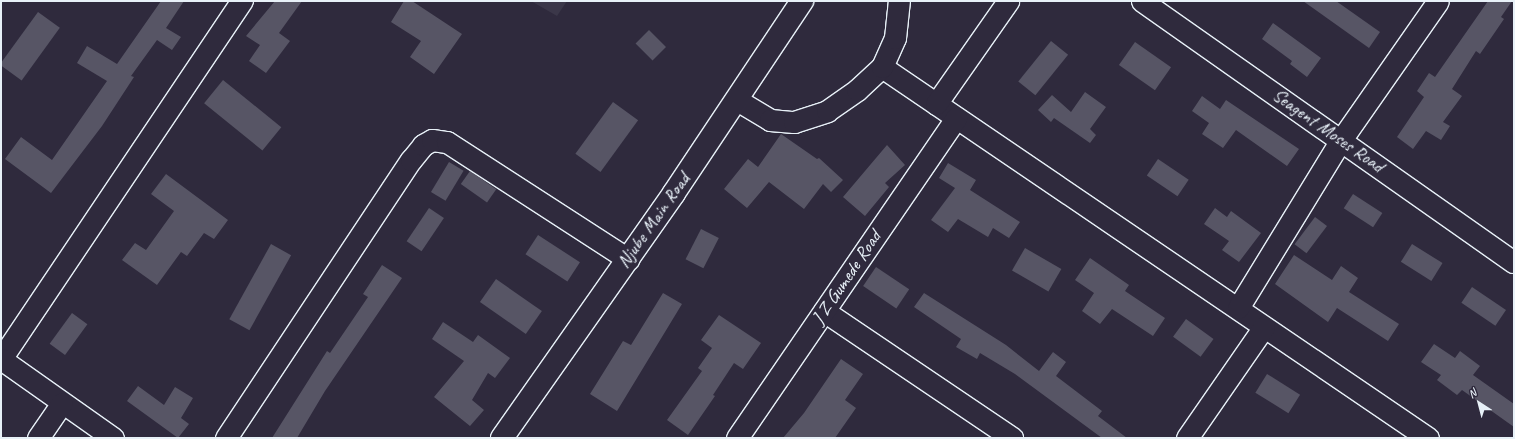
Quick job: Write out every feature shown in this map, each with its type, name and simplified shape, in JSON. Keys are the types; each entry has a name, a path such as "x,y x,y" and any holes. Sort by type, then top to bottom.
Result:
{"street":[{"path":"113,438 1,359 242,1"},
{"name":"Njube Main Road","path":"502,438 628,259 737,100 802,1"},
{"path":"737,100 770,120 794,122 827,111 857,90 882,67 895,38 899,1"},
{"path":"936,104 1008,1"},
{"name":"Seagent Moses Road","path":"1142,1 1514,262"},
{"path":"1238,308 1341,140 1438,1"},
{"path":"882,67 1428,438"},
{"name":"J Z Gumede Road","path":"737,438 956,118"},
{"path":"226,438 411,160 423,145 432,140 447,142 628,259"},
{"path":"824,312 1000,435"},
{"path":"1187,438 1264,327"},
{"path":"38,438 62,403"}],"shaded area":[{"path":"531,1 567,1 557,16"}],"building":[{"path":"161,1 184,1 166,28 181,37 172,50 157,40 131,76 134,77 102,126 51,193 5,159 21,137 52,160 107,81 77,63 87,46 117,64"},
{"path":"275,1 302,1 279,33 290,41 266,73 249,61 260,45 246,36"},
{"path":"404,1 412,1 462,34 434,74 410,57 421,41 391,22"},
{"path":"1303,1 1336,1 1380,32 1369,48"},
{"path":"1488,1 1512,1 1501,17 1504,19 1480,54 1476,51 1452,89 1462,96 1443,122 1450,126 1441,140 1426,131 1413,149 1397,137 1424,97 1417,91 1429,73 1435,77"},
{"path":"38,12 60,28 22,80 1,65 1,63"},
{"path":"1273,23 1321,58 1307,77 1290,64 1292,61 1262,39"},
{"path":"649,30 666,47 653,60 636,43"},
{"path":"1051,41 1068,55 1035,95 1018,81"},
{"path":"1135,42 1171,67 1155,90 1119,65"},
{"path":"223,80 281,127 262,151 204,103"},
{"path":"1085,92 1106,107 1090,129 1096,135 1090,143 1054,118 1051,122 1038,110 1052,95 1071,112"},
{"path":"1202,96 1220,109 1226,100 1299,149 1287,166 1236,130 1223,148 1202,134 1209,123 1192,111"},
{"path":"613,102 638,120 600,172 575,154"},
{"path":"781,134 817,159 819,158 843,180 831,192 823,184 804,209 769,182 747,208 724,189 748,159 758,167"},
{"path":"887,145 905,165 885,183 889,187 865,216 843,197"},
{"path":"1158,159 1189,180 1177,196 1147,176"},
{"path":"449,162 464,171 446,201 431,192"},
{"path":"948,163 976,180 970,190 1020,222 1009,238 993,228 988,237 958,219 948,232 931,220 955,188 939,178"},
{"path":"470,171 496,189 487,202 461,184"},
{"path":"166,174 228,220 214,239 204,233 187,256 181,252 157,285 122,260 135,243 146,250 174,211 151,194"},
{"path":"1353,194 1382,213 1373,227 1344,208"},
{"path":"429,208 444,218 422,251 407,241"},
{"path":"1215,208 1227,217 1231,211 1261,233 1239,262 1222,250 1229,241 1204,224"},
{"path":"1315,217 1327,226 1307,253 1295,244"},
{"path":"701,229 719,238 703,268 686,259"},
{"path":"538,235 580,262 567,282 525,254"},
{"path":"271,244 291,255 249,330 229,319"},
{"path":"1412,244 1443,263 1431,281 1401,262"},
{"path":"1025,248 1061,269 1048,292 1012,271"},
{"path":"1294,255 1332,280 1341,266 1358,278 1349,292 1399,324 1388,341 1337,308 1328,322 1275,284"},
{"path":"1090,258 1129,285 1125,291 1165,318 1153,336 1112,309 1100,324 1082,311 1094,293 1075,280"},
{"path":"382,265 402,278 325,391 297,438 272,438 327,351 330,353 368,297 363,294"},
{"path":"876,267 909,289 896,308 863,286"},
{"path":"496,279 542,311 526,334 480,302"},
{"path":"1472,287 1506,310 1495,326 1461,303"},
{"path":"663,293 682,304 617,411 590,394 623,341 631,345"},
{"path":"924,293 1006,345 1039,371 1053,352 1066,362 1056,376 1102,411 1098,416 1127,438 1102,438 1015,374 980,353 977,359 956,347 961,339 914,307"},
{"path":"72,313 87,324 65,355 50,344"},
{"path":"719,315 761,343 743,369 734,363 713,395 715,396 688,435 667,420 702,371 698,368 712,348 701,340"},
{"path":"1186,319 1214,339 1201,357 1173,337"},
{"path":"443,322 473,342 478,335 510,358 495,378 488,373 472,400 484,410 470,426 434,397 464,361 432,339"},
{"path":"1434,344 1455,358 1460,351 1480,366 1473,375 1514,404 1514,427 1462,390 1457,395 1437,380 1441,375 1421,362"},
{"path":"841,359 863,374 845,400 856,408 835,438 783,438 804,413"},
{"path":"1267,374 1300,395 1288,413 1255,393"},
{"path":"138,386 164,405 175,387 193,398 181,418 189,424 178,438 127,401"}]}
